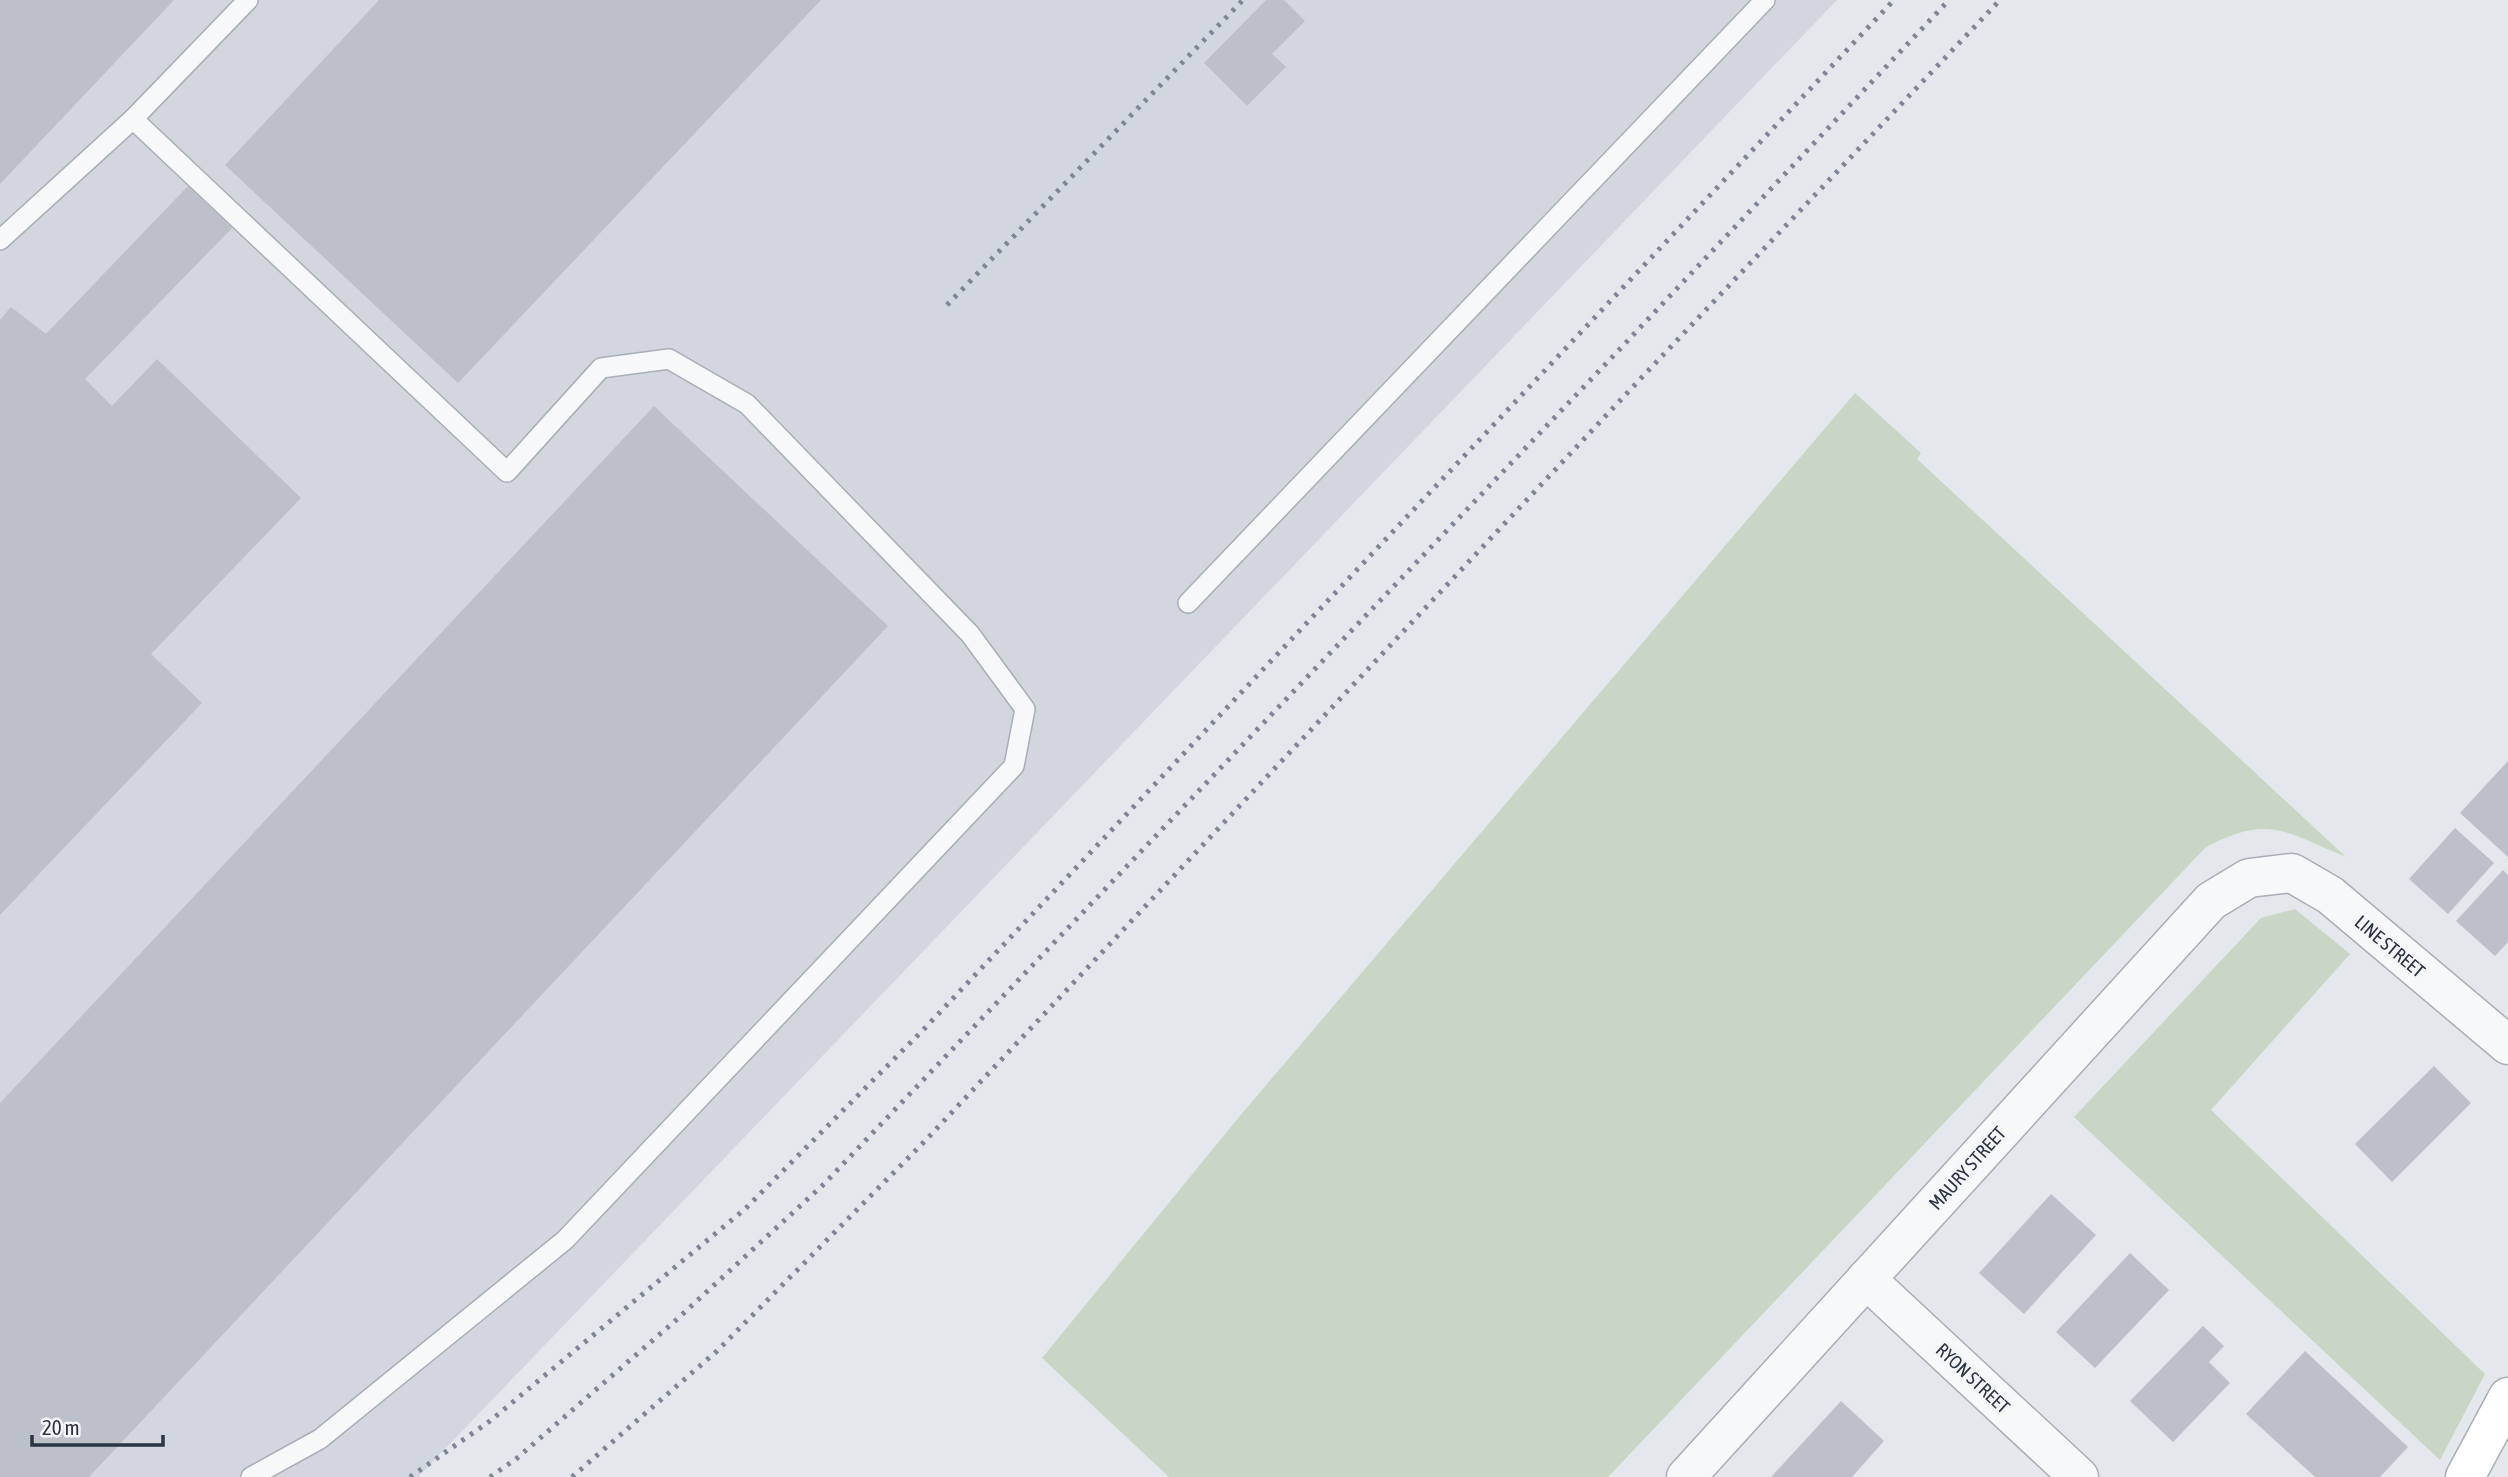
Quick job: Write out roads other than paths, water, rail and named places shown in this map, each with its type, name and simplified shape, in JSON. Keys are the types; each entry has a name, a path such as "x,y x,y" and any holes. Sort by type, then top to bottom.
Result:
{"main road":[{"path":"2465,1477 2508,1397"}],"street":[{"name":"LINE STREET","path":"2261,876 2291,873 2330,895 2508,1045"},
{"name":"MAURY STREET","path":"1686,1477 2211,901 2249,878 2261,876"},
{"name":"RYON STREET","path":"1866,1279 2079,1477"}],"lane":[{"path":"0,240 133,119 248,0"},
{"path":"1188,603 1765,0"},
{"path":"133,119 508,472 601,368 669,359 747,404 970,634 1025,709 1014,766 565,1240 320,1438 251,1477"}],"railway":[{"path":"947,305 1243,0"},
{"path":"410,1477 490,1421 745,1209 926,1027 1894,0"},
{"path":"490,1477 516,1459 675,1321 824,1184 1949,0"},
{"path":"572,1477 717,1351 924,1142 2000,0"}]}
